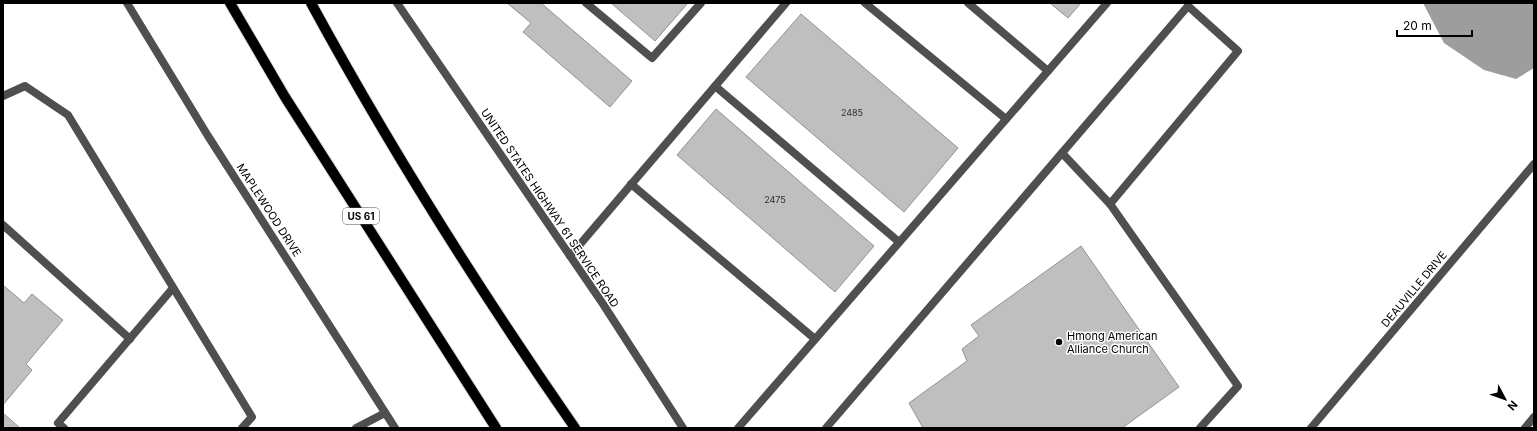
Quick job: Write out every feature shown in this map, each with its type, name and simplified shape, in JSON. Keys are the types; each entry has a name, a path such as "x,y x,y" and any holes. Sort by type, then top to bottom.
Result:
{"main road":[{"name":"US 61","path":"230,3 286,97 496,428"},
{"path":"311,3 343,61 426,201 513,338 575,428"}],"street":[{"name":"MAPLEWOOD DRIVE","path":"127,3 208,136 395,428"},
{"name":"UNITED STATES HIGHWAY 61 SERVICE ROAD","path":"397,3 603,304 683,428"},
{"path":"586,3 652,58 702,3"},
{"path":"570,256 786,3"},
{"path":"865,3 1006,119"},
{"path":"968,3 1048,71"},
{"path":"738,428 1107,3"},
{"path":"826,428 1188,6 1238,51 1110,204"},
{"path":"3,96 25,86 68,115 252,417 242,428"},
{"path":"715,86 900,242"},
{"path":"1062,153 1110,204 1238,386 1200,428"},
{"name":"DEAUVILLE DRIVE","path":"1311,428 1534,164"},
{"path":"631,184 815,339"},
{"path":"3,225 130,339"},
{"path":"64,428 58,423 173,288"},
{"path":"356,428 385,413"},
{"path":"1525,428 1534,417"}],"shaded area":[{"path":"1423,3 1534,3 1534,68 1516,79 1484,70 1444,43"}],"building":[{"path":"507,3 541,3 632,81 610,107 523,32 531,23"},
{"path":"611,3 688,3 655,41"},
{"path":"1050,3 1081,3 1068,18"},
{"path":"801,14 958,148 904,212 746,77"},
{"path":"716,109 874,246 835,292 677,155"},
{"name":"Hmong American Alliance Church","path":"1081,246 1179,387 1122,428 923,428 909,403 967,361 962,349 979,336 971,325"},
{"path":"3,285 24,303 32,294 63,320 26,364 32,370 3,405"},
{"path":"3,413 20,428 3,428"}],"place":[{"name":"Hmong American Alliance Church","path":"1059,342"}]}
